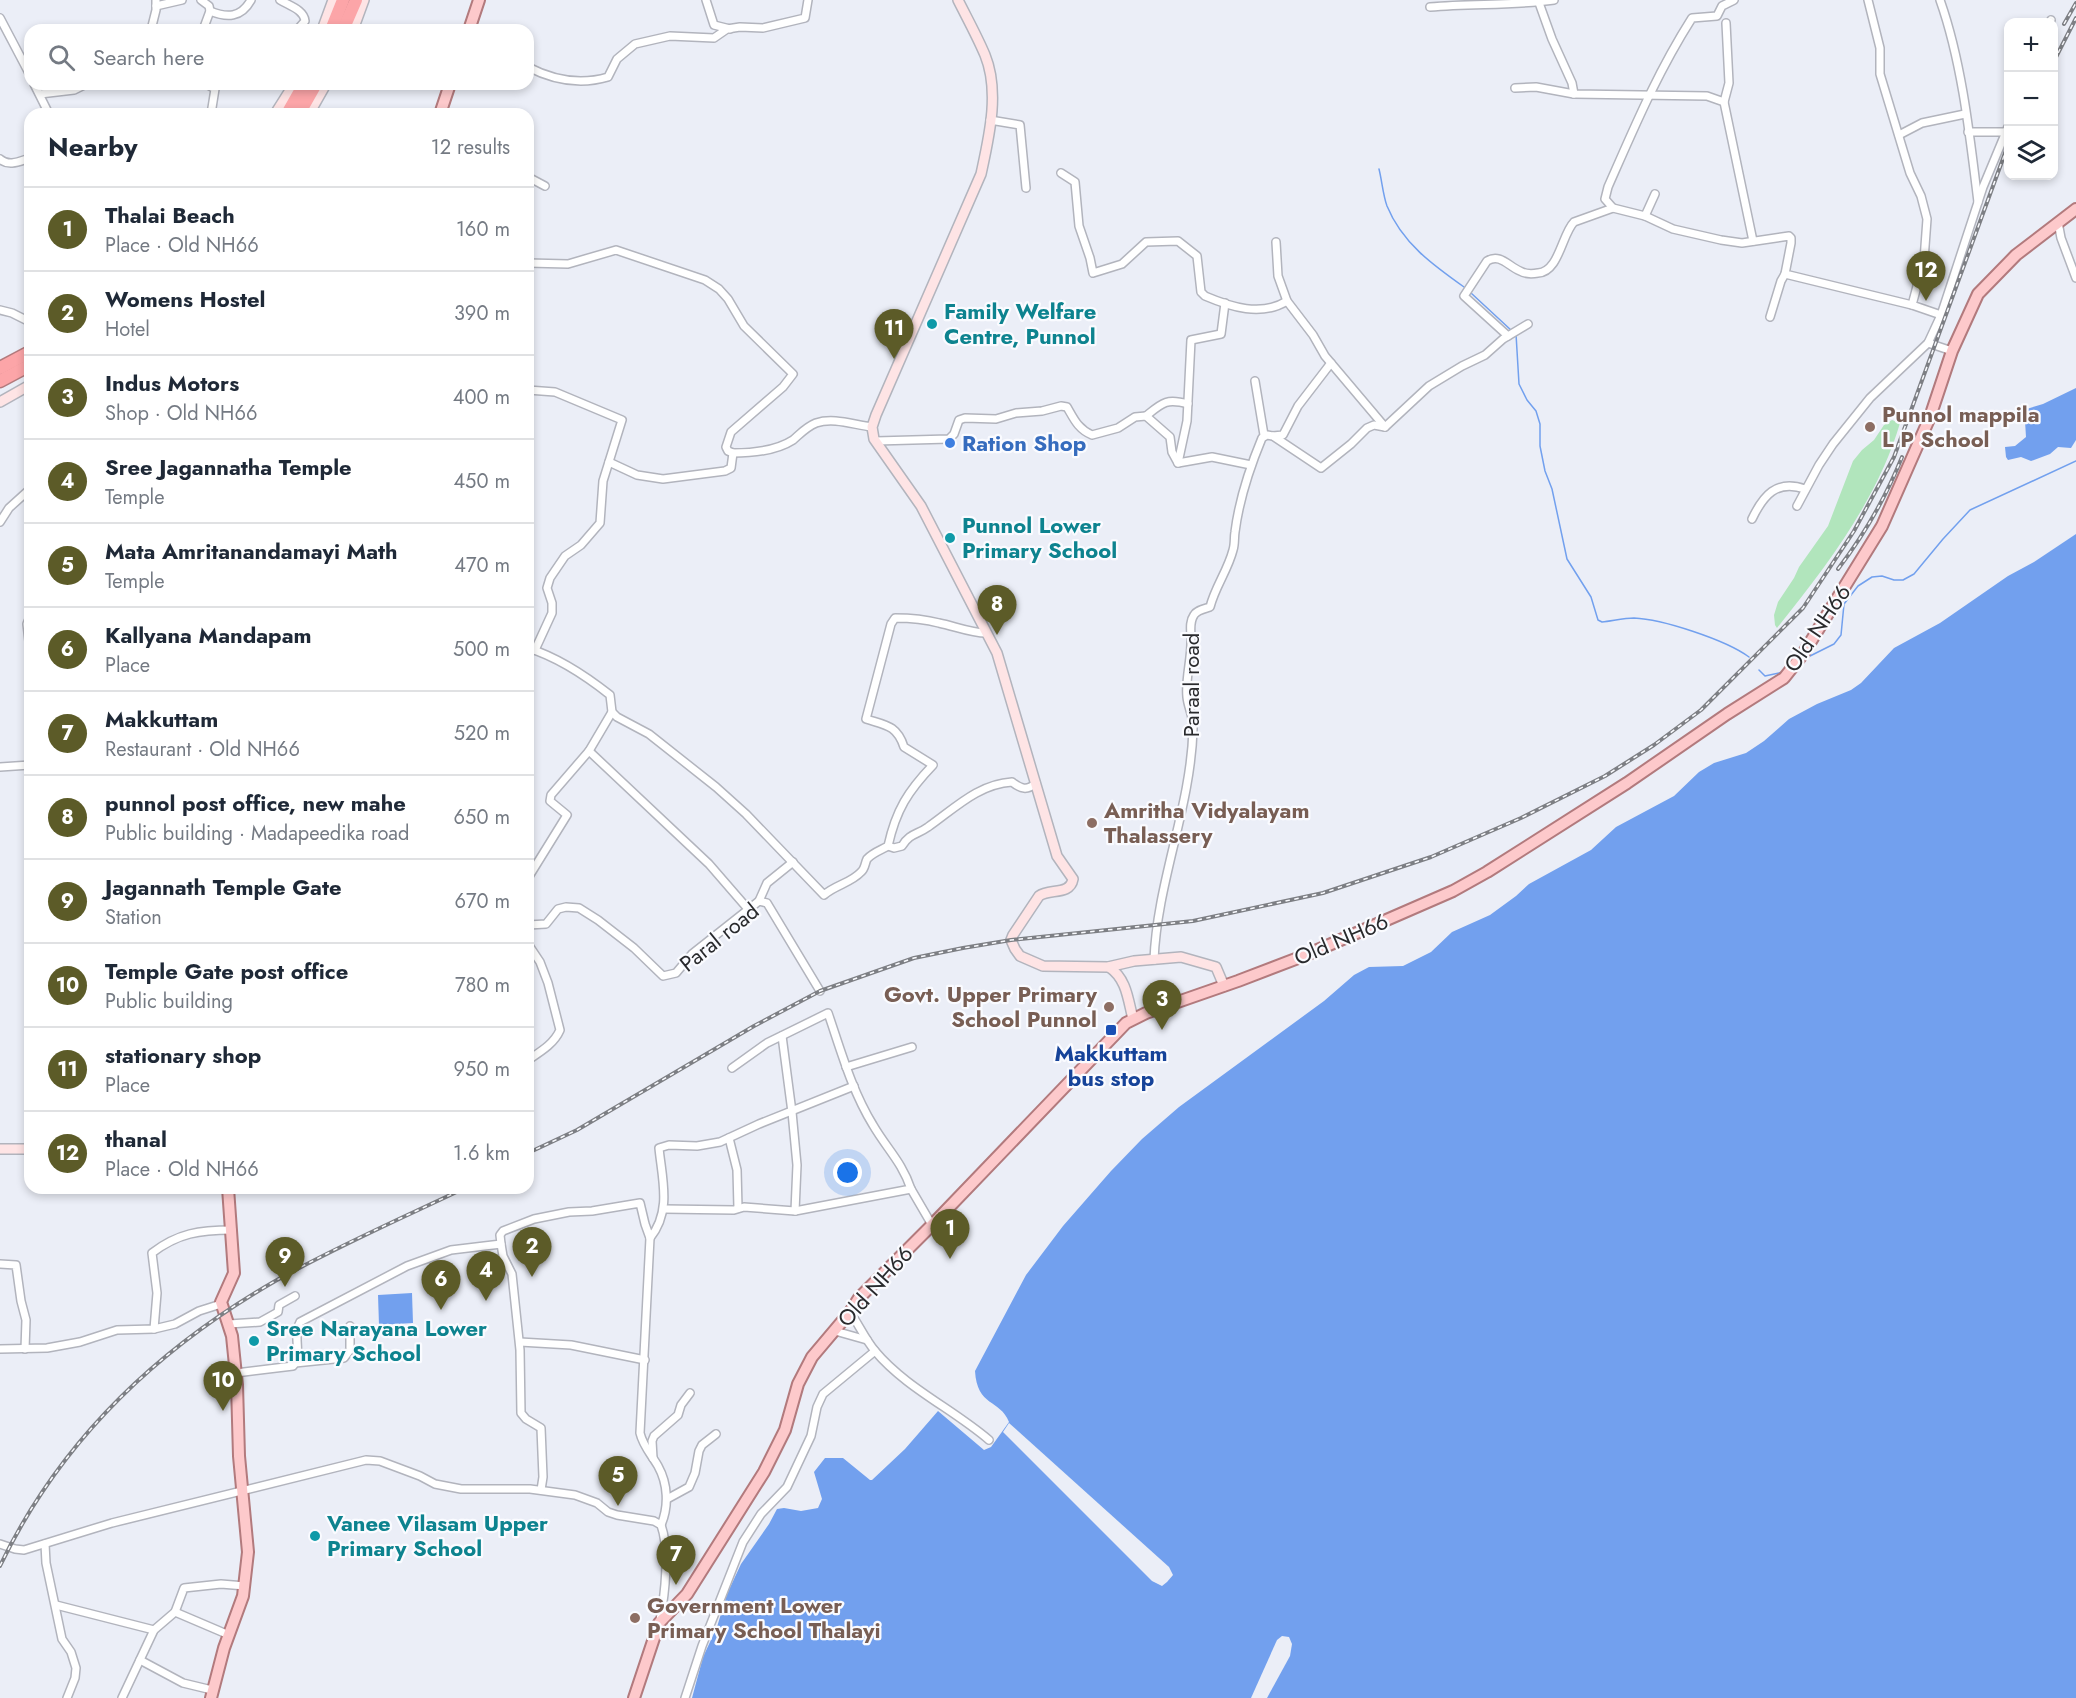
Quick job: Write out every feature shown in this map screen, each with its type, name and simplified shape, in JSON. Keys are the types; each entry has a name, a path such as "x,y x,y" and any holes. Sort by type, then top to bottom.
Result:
{"highway":[{"path":"333,24 343,0"},
{"path":"346,24 356,0"},
{"path":"290,108 300,90"},
{"path":"302,108 313,90"},
{"path":"0,368 24,355"},
{"path":"0,381 24,367"}],"main road":[{"path":"324,24 333,0"},
{"path":"355,24 364,0"},
{"path":"471,24 479,0"},
{"path":"958,0 986,57 992,88 989,135 981,174 872,427 876,441 921,506 997,653 1057,856 1073,879 1069,888 1038,896 1013,935 1011,940 1015,949 1020,956 1043,966 1109,967 1134,961 1181,957 1211,964 1219,970 1224,986"},
{"path":"279,108 290,90"},
{"path":"312,108 323,90"},
{"path":"442,108 448,90"},
{"name":"Old NH66","path":"634,1698 659,1623 687,1594 764,1472 785,1430 798,1384 812,1357 859,1298 1126,1023 1146,1013 1224,986 1337,941 1453,891 1627,783 1726,714 1784,678 1803,654 1882,526 1930,417 1952,351 1978,294 2016,255 2076,209"},
{"path":"0,362 24,349"},
{"path":"0,402 24,388"},
{"path":"1109,967 1118,973 1125,987 1133,1019"},
{"path":"0,1149 24,1149"},
{"path":"211,1694 245,1586 248,1552 244,1491 238,1456 236,1373 232,1336 221,1304 234,1273 229,1194"}],"street":[{"path":"152,24 156,3 182,0"},
{"path":"201,0 209,6 210,11 205,24"},
{"path":"210,11 223,16 235,16 251,0"},
{"path":"280,0 302,12 305,18 302,24"},
{"path":"706,0 714,25 730,28 763,28 805,18 808,0"},
{"path":"1430,7 1554,0"},
{"path":"1734,0 1722,6 1717,16 1692,18 1647,95 1605,199 1613,208 1645,216 1665,226 1694,234 1742,243 1791,238 1785,274 1780,281 1770,317"},
{"path":"1868,0 1880,48 1880,74 1928,219 1924,260 1912,305"},
{"path":"1940,0 1949,24 1978,202"},
{"path":"1537,1 1572,83 1574,94"},
{"path":"0,18 24,64"},
{"path":"1726,23 1729,83 1724,102 1753,241"},
{"path":"534,70 544,75 567,80 596,80 608,76 617,59 635,44 670,36 714,38 730,28"},
{"path":"1515,88 1536,87 1574,94 1707,96 1724,102"},
{"path":"38,90 46,108"},
{"path":"40,94 74,90"},
{"path":"214,108 215,90"},
{"path":"1899,135 1922,123 1965,114"},
{"path":"990,120 1020,125 1026,188"},
{"path":"1968,132 2004,129"},
{"path":"1797,506 1804,489 1833,444 1857,414 1928,343 1941,315 1978,202 2004,137"},
{"path":"0,159 8,163 24,160"},
{"path":"1061,173 1075,182 1079,226 1093,273 1122,264 1146,242 1178,241 1197,256 1201,292 1205,296 1241,308 1256,309 1274,308 1287,301"},
{"path":"534,180 545,186"},
{"path":"1645,216 1655,194"},
{"path":"1512,334 1464,296 1487,261 1498,257 1521,272 1542,273 1549,269 1563,247 1569,227 1574,222 1613,208"},
{"path":"2058,222 2061,238 2076,278"},
{"path":"1276,242 1278,276 1287,301 1331,363 1385,427"},
{"path":"534,263 568,264 616,250 705,280 719,289 728,299 744,326 793,374 783,387 731,432 726,447 728,451 733,453 774,448 821,422 840,421 872,427"},
{"path":"1785,274 1912,305 1941,315"},
{"path":"1178,463 1187,421 1191,340 1221,334 1225,303"},
{"path":"0,310 24,319"},
{"path":"1385,427 1429,386 1485,355 1528,324"},
{"path":"1928,343 1952,351"},
{"path":"1264,435 1283,435 1298,406 1331,363"},
{"path":"1178,463 1212,457 1251,465 1264,435 1255,381"},
{"path":"534,390 555,392 622,420 603,481 600,523 581,545 565,556 550,578 547,588 552,603 552,613 534,645"},
{"path":"876,441 949,439 954,434 959,420 965,418 996,419 1016,413 1042,411 1061,406 1066,407 1075,423 1084,432 1092,435 1118,428 1135,417 1146,416 1164,402 1176,401 1188,404"},
{"path":"1146,416 1170,437 1172,452 1178,463"},
{"path":"1273,436 1321,468 1367,428 1374,425 1385,427"},
{"path":"609,462 637,475 663,479 725,471 730,468 733,453"},
{"name":"Paraal road","path":"1154,960 1159,906 1170,865 1190,764 1193,718 1187,699 1187,688 1191,652 1191,621 1197,612 1210,607 1230,559 1251,465"},
{"path":"1752,519 1765,495 1790,486 1804,489"},
{"path":"0,522 9,508 24,494"},
{"path":"888,846 893,823 900,806 933,765 904,747 901,738 887,724 866,718 888,631 895,618 923,619 986,633"},
{"path":"534,650 553,658 605,691 612,700 612,712 589,751 551,795 550,801 567,815 534,868"},
{"path":"612,712 648,734 716,787 746,814 824,895 833,886 842,884 863,871 866,861 872,854 888,846 894,848 902,846 907,837 923,830 951,809 990,786 1012,782 1022,789 1030,788 1036,783"},
{"path":"589,751 709,864 748,909"},
{"path":"0,767 24,765"},
{"path":"759,901 767,883 793,862"},
{"name":"Paral road","path":"534,925 546,924 558,909 579,908 634,948 660,974 667,976 676,973 692,954 759,901 767,903 820,992"},
{"path":"534,953 548,982 560,1030 550,1044 534,1056"},
{"path":"732,1068 767,1043 828,1013 846,1067 872,1124 905,1171 911,1189 932,1225"},
{"path":"782,1036 797,1165 795,1211"},
{"path":"846,1067 912,1047"},
{"path":"661,1525 666,1514 667,1499 663,1476 643,1443 640,1433 651,1238 658,1227 664,1209 659,1148 669,1145 708,1145 854,1086"},
{"path":"729,1138 738,1170 738,1209"},
{"path":"664,1209 738,1209 744,1207 795,1211 911,1189"},
{"path":"540,1490 543,1477 541,1428 521,1413 520,1342 512,1274 503,1256 501,1235 503,1231 534,1219 640,1203 651,1238"},
{"path":"154,1329 157,1293 152,1253 190,1233 232,1230"},
{"path":"295,1363 297,1361 297,1327 300,1322 407,1266 452,1250 501,1244"},
{"path":"0,1264 16,1265 26,1320 25,1349"},
{"path":"229,1324 260,1322 278,1312 279,1305 295,1296"},
{"path":"0,1349 25,1349 80,1342 117,1330 154,1329 175,1324 199,1311 221,1304"},
{"path":"850,1312 875,1351 902,1377 925,1395 967,1421 989,1440"},
{"path":"236,1373 286,1368 295,1363 344,1358 350,1350 351,1326"},
{"path":"835,1331 867,1340"},
{"path":"520,1342 571,1345 645,1360"},
{"path":"685,1698 702,1646 743,1542 761,1514 788,1487 811,1436 818,1407 824,1394 875,1351"},
{"path":"653,1458 654,1436 678,1415 681,1405 690,1393"},
{"path":"667,1499 690,1488 699,1451 702,1445 716,1434"},
{"path":"0,1544 24,1550 112,1523 366,1460 380,1461 435,1484 461,1489 540,1490 575,1495 597,1503 616,1515 654,1521 661,1525 665,1553 659,1623"},
{"path":"45,1544 46,1563 62,1639 71,1652 76,1668 75,1678 67,1698"},
{"path":"122,1698 154,1630 175,1612 184,1588 221,1584 245,1586"},
{"path":"56,1605 154,1630"},
{"path":"175,1612 229,1635"},
{"path":"140,1660 183,1683 211,1694"}],"green space":[{"path":"1892,420 1900,423 1878,479 1864,505 1832,556 1777,628 1774,615 1778,602 1828,526 1853,461 1874,440 1884,425"}],"water":[{"path":"2076,388 2076,440 2071,448 2058,447 2050,454 2031,461 2021,457 2008,460 2005,447 2015,446 2026,437 2025,421 2020,411 2043,404"},
{"path":"2076,534 2076,1698 692,1698 703,1657 741,1564 777,1509 801,1511 818,1508 822,1499 814,1472 825,1458 843,1458 872,1480 905,1449 938,1411 984,1450 991,1447 1009,1422 1000,1409 980,1391 975,1371 1026,1275 1063,1226 1111,1171 1142,1139 1179,1107 1324,1001 1354,975 1369,967 1403,966 1431,952 1452,932 1490,915 1529,884 1591,850 1616,827 1674,796 1699,772 1714,763 1746,753 1789,719 1851,690 1861,683 1894,648 1940,623 2008,576"},
{"path":"412,1293 413,1323 379,1325 378,1295"}],"pier":[{"path":"1009,1423 1169,1567 1173,1575 1167,1582 1162,1586 1152,1581 1003,1432"},
{"path":"1282,1636 1289,1637 1292,1644 1290,1656 1267,1698 1251,1698 1277,1640"}],"waterway":[{"path":"1379,169 1387,206 1401,231 1430,261 1464,287"},
{"path":"1471,293 1512,331"},
{"path":"1516,334 1519,384 1536,411 1540,424 1540,446 1567,559 1591,597 1598,620 1602,622 1634,618 1661,622 1710,637 1749,657"},
{"path":"1808,657 1834,644 1841,635 1844,604 1858,586 1872,577 1882,576 1903,580 1914,574 1970,510 2076,461"},
{"path":"1787,665 1795,655"},
{"path":"1759,670 1765,676 1783,672"}],"railway":[{"path":"2064,24 2076,3"},
{"path":"2058,53 2076,18"},
{"path":"534,1150 577,1130 754,1026 820,991 914,958 963,948 1011,940 1193,921 1323,893 1431,857 1521,818 1605,776 1654,745 1701,710 1803,608 1854,531 1894,457 2004,156"},
{"path":"1838,569 1874,515 1902,457"},
{"path":"0,1566 24,1521 52,1478 116,1402 153,1367 233,1307 277,1280 452,1194"}],"place":[{"name":"thanal","path":"1926,301"},
{"name":"Family Welfare Centre, Punnol","path":"932,324"},
{"name":"stationary shop","path":"894,359"},
{"name":"Punnol mappila L P School","path":"1870,427"},
{"name":"Ration Shop","path":"950,443"},
{"name":"Punnol Lower Primary School","path":"950,538"},
{"name":"punnol post office, new mahe","path":"997,635"},
{"name":"Amritha Vidyalayam Thalassery","path":"1092,823"},
{"name":"Govt. Upper Primary School Punnol","path":"1109,1007"},
{"name":"Makkuttam bus stop","path":"1111,1030"},
{"name":"Indus Motors","path":"1162,1030"},
{"name":"Thalai Beach","path":"950,1259"},
{"name":"Womens Hostel","path":"532,1277"},
{"name":"Jagannath Temple Gate","path":"285,1287"},
{"name":"Sree Jagannatha Temple","path":"486,1301"},
{"name":"Kallyana Mandapam","path":"441,1310"},
{"name":"Sree Narayana Lower Primary School","path":"254,1341"},
{"name":"Temple Gate post office","path":"223,1411"},
{"name":"Mata Amritanandamayi Math","path":"618,1506"},
{"name":"Vanee Vilasam Upper Primary School","path":"315,1536"},
{"name":"Makkuttam","path":"676,1585"},
{"name":"Government Lower Primary School Thalayi","path":"635,1618"}]}
